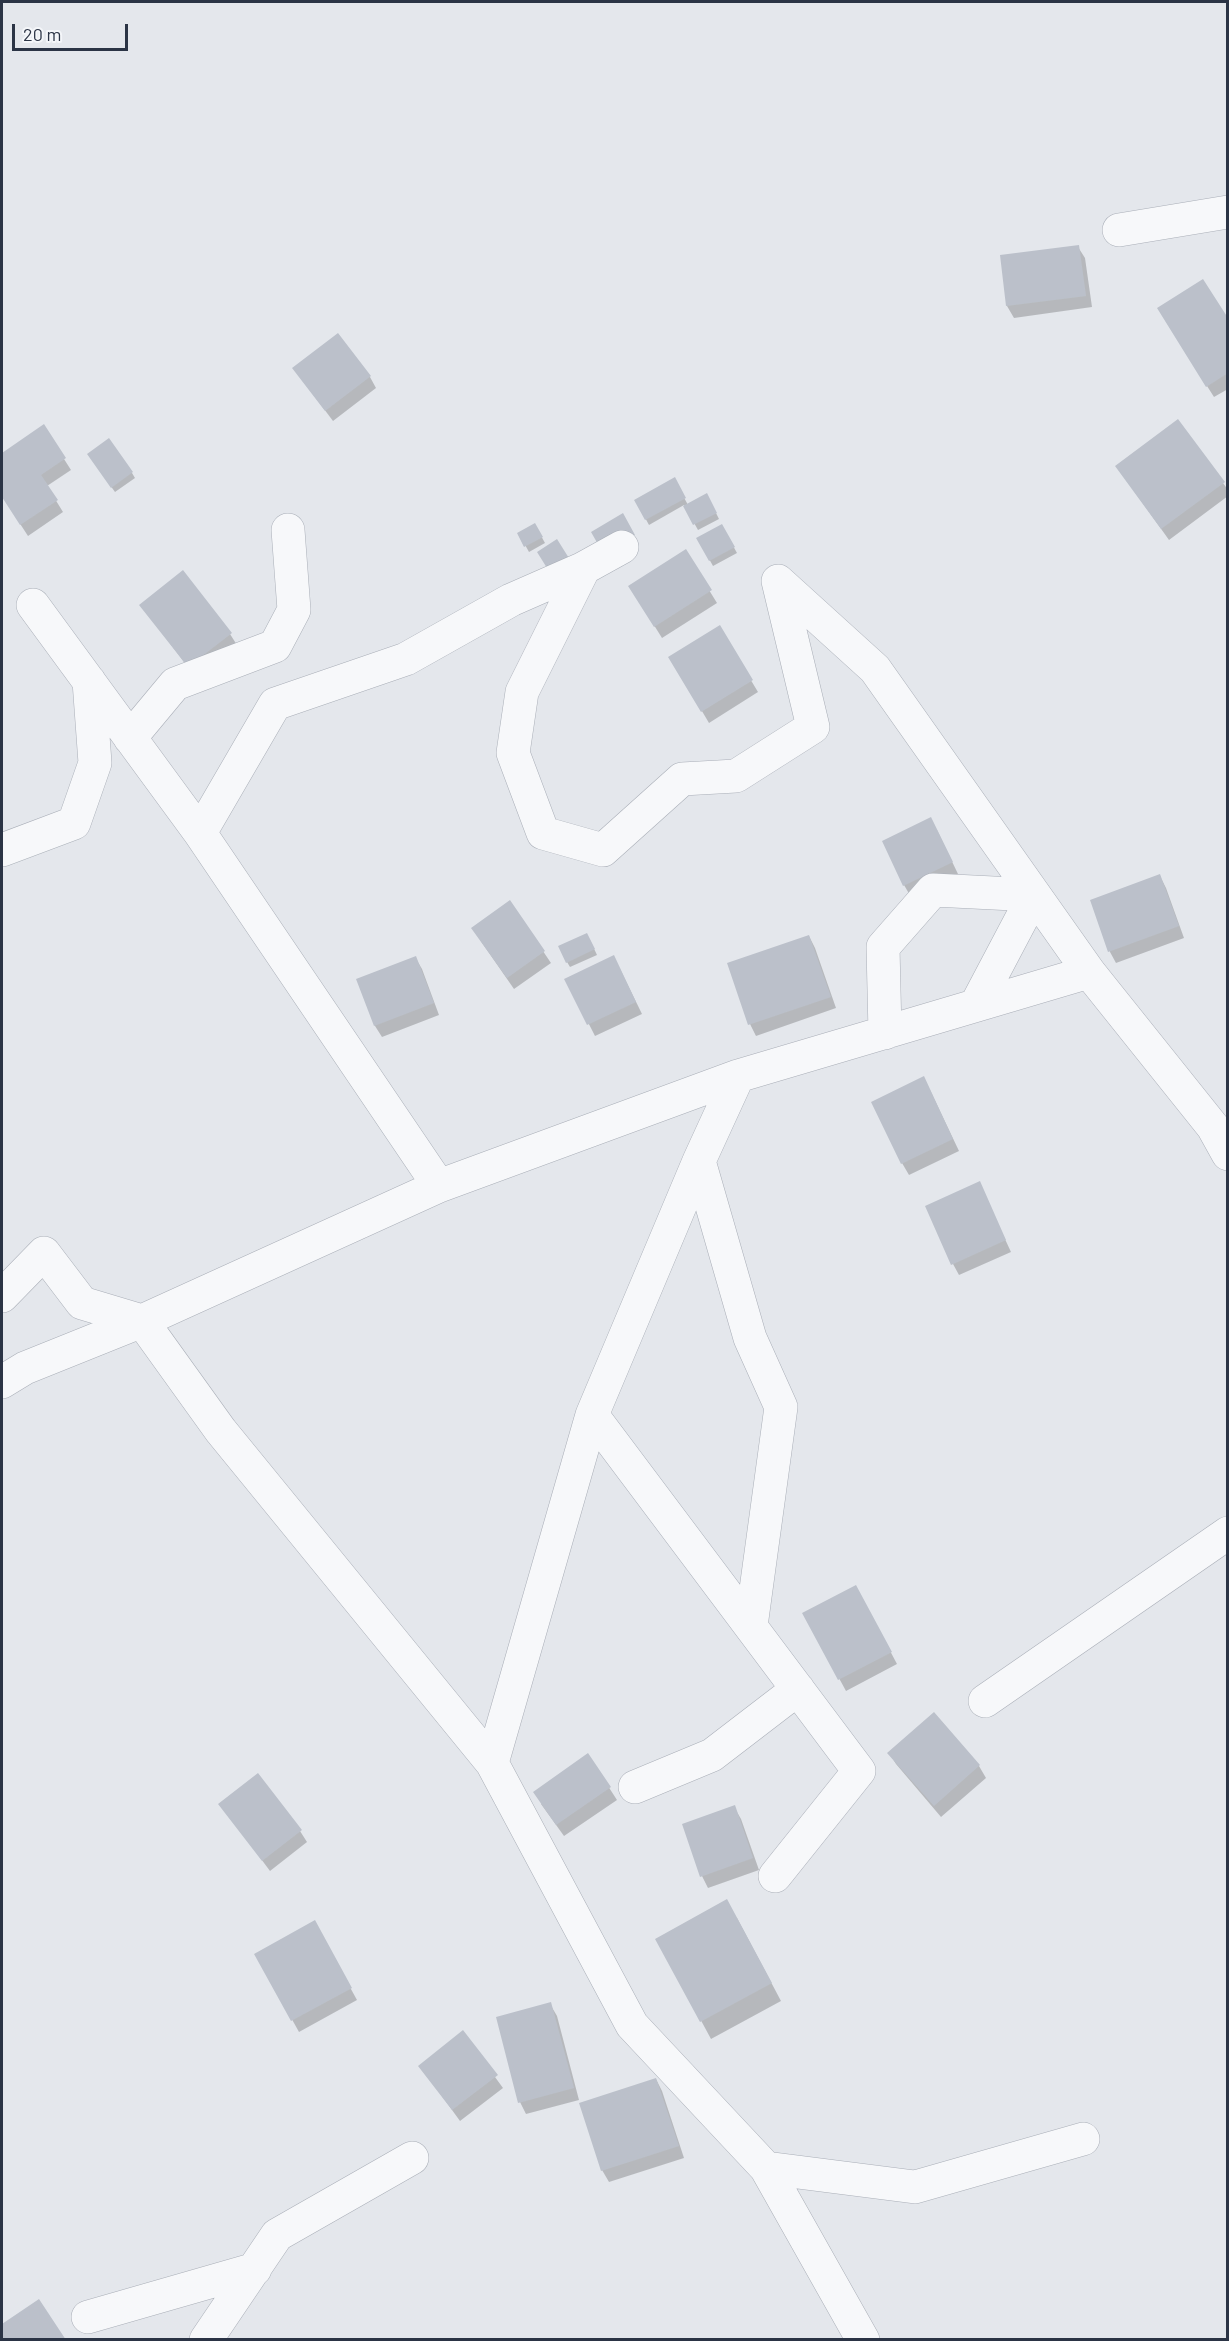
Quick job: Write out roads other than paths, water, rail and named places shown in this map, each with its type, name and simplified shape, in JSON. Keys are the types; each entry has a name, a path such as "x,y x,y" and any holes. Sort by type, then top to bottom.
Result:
{"street":[{"path":"1119,230 1227,212"},
{"path":"130,738 175,684 274,645 294,610 288,530"},
{"path":"200,833 275,704 406,659 511,600 584,568 622,547"},
{"path":"584,568 522,692 513,753 543,833 603,850 682,779 736,776 813,727 778,581 875,669 1089,972 1213,1127 1227,1154"},
{"path":"33,605 200,833 439,1186"},
{"path":"2,850 74,823 95,763 88,681"},
{"path":"885,1033 883,947 933,890 1034,895"},
{"path":"976,1005 1034,895"},
{"path":"2,1382 25,1368 142,1321 439,1186 738,1076 1089,972"},
{"path":"492,1762 592,1415 699,1161 738,1076"},
{"path":"699,1161 750,1338 781,1407 751,1626"},
{"path":"2,1296 44,1253 82,1303 142,1321 220,1431 492,1762 632,2025 766,2168 863,2340"},
{"path":"592,1415 859,1771 776,1876"},
{"path":"986,1701 1227,1533"},
{"path":"635,1787 712,1755 798,1689"},
{"path":"766,2168 915,2187 1083,2139"},
{"path":"206,2340 277,2235 412,2158"},
{"path":"88,2317 255,2269"}]}
